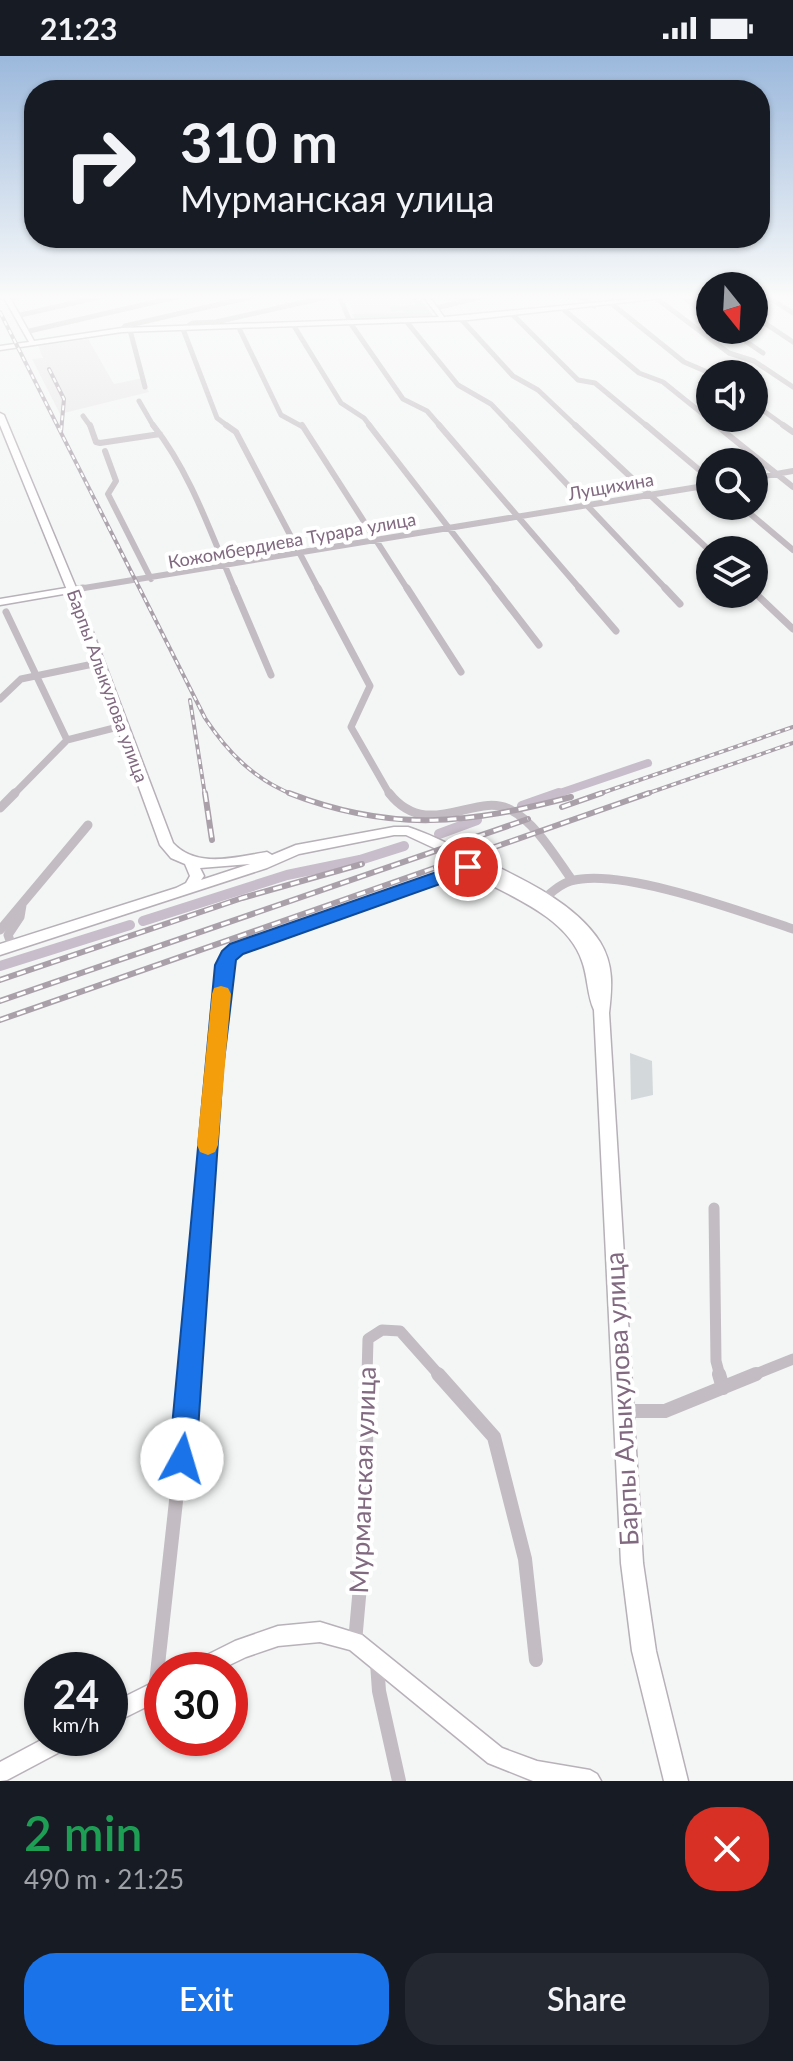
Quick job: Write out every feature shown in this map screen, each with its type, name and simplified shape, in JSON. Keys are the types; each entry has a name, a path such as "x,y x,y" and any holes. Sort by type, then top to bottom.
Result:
{"main road":[{"name":"Барпы Алыкулова улица","path":"0,415 72,590 164,838 175,854 190,862"},
{"path":"0,602 72,590"},
{"path":"6,948 181,892 296,850 401,830 486,866 542,901"},
{"path":"181,892 197,876 190,862 324,855 400,839 542,901"},
{"name":"Барпы Алыкулова улица","path":"542,901 582,947 590,966 601,1013 621,1411 632,1563 644,1651 676,1781"},
{"path":"234,1652 278,1636 320,1632 355,1642 495,1756 537,1772 590,1781"},
{"path":"0,1773 32,1756"}],"street":[{"path":"142,376 145,387"},
{"path":"201,376 217,418 236,432 370,686 366,700 354,713 351,727 396,803 419,814 449,817 490,806 505,806 516,811 542,844 554,852 572,880"},
{"path":"262,376 281,415 302,425 461,672"},
{"path":"325,376 341,403 364,418 539,645"},
{"path":"387,376 403,399 427,411 616,631"},
{"path":"451,376 458,385 491,404 680,604"},
{"path":"514,376 538,390 696,538"},
{"path":"574,376 603,389 696,470"},
{"path":"648,376 663,382 793,487"},
{"path":"139,401 185,473 271,675"},
{"path":"768,414 793,432"},
{"path":"83,416 92,428 96,442 160,434"},
{"path":"105,451 116,481 108,494 151,579"},
{"path":"768,475 793,471"},
{"name":"Лущихина","path":"517,517 696,485"},
{"name":"Кожомбердиева Турара улица","path":"72,590 517,517"},
{"path":"758,520 793,550"},
{"path":"11,600 3,615 67,740"},
{"path":"768,605 793,629"},
{"path":"0,699 21,679 98,663"},
{"path":"0,808 67,740 122,726"},
{"path":"0,930 88,825"},
{"path":"162,1652 186,1430 213,1069 224,965 237,949 468,867"},
{"path":"542,901 572,880 604,879 714,904 793,929"},
{"path":"6,948 8,935 20,917 22,905"},
{"path":"714,1208 716,1361 723,1388"},
{"name":"Мурманская улица","path":"355,1642 365,1530 368,1339 381,1330 392,1329 400,1331 494,1437 525,1559 536,1660"},
{"path":"621,1411 665,1411 793,1359"},
{"path":"377,1658 379,1691 399,1781"}],"shaded area":[{"path":"41,376 110,376 114,384 143,378 149,392 60,414"},
{"path":"630,1053 652,1061 653,1095 631,1100"}],"waterway":[{"path":"554,795 648,763"},
{"path":"522,806 559,793"},
{"path":"439,834 477,820"},
{"path":"143,921 287,875 360,860 404,846"},
{"path":"0,966 130,925"}],"railway":[{"path":"33,376 205,718 223,743 244,764 267,782 291,794"},
{"path":"53,376 64,399 61,432"},
{"path":"190,700 205,795"},
{"path":"596,795 793,727"},
{"path":"643,795 793,743"},
{"path":"205,793 212,840"},
{"path":"562,807 602,793"},
{"path":"0,1020 649,793"},
{"path":"291,794 362,814 430,820 498,813 571,797"},
{"path":"0,1001 528,819"},
{"path":"0,980 242,898 362,864"}],"slow traffic":[{"path":"208,1145 221,994"}],"route":[{"path":"182,1459 224,965 237,949 468,867"}]}
